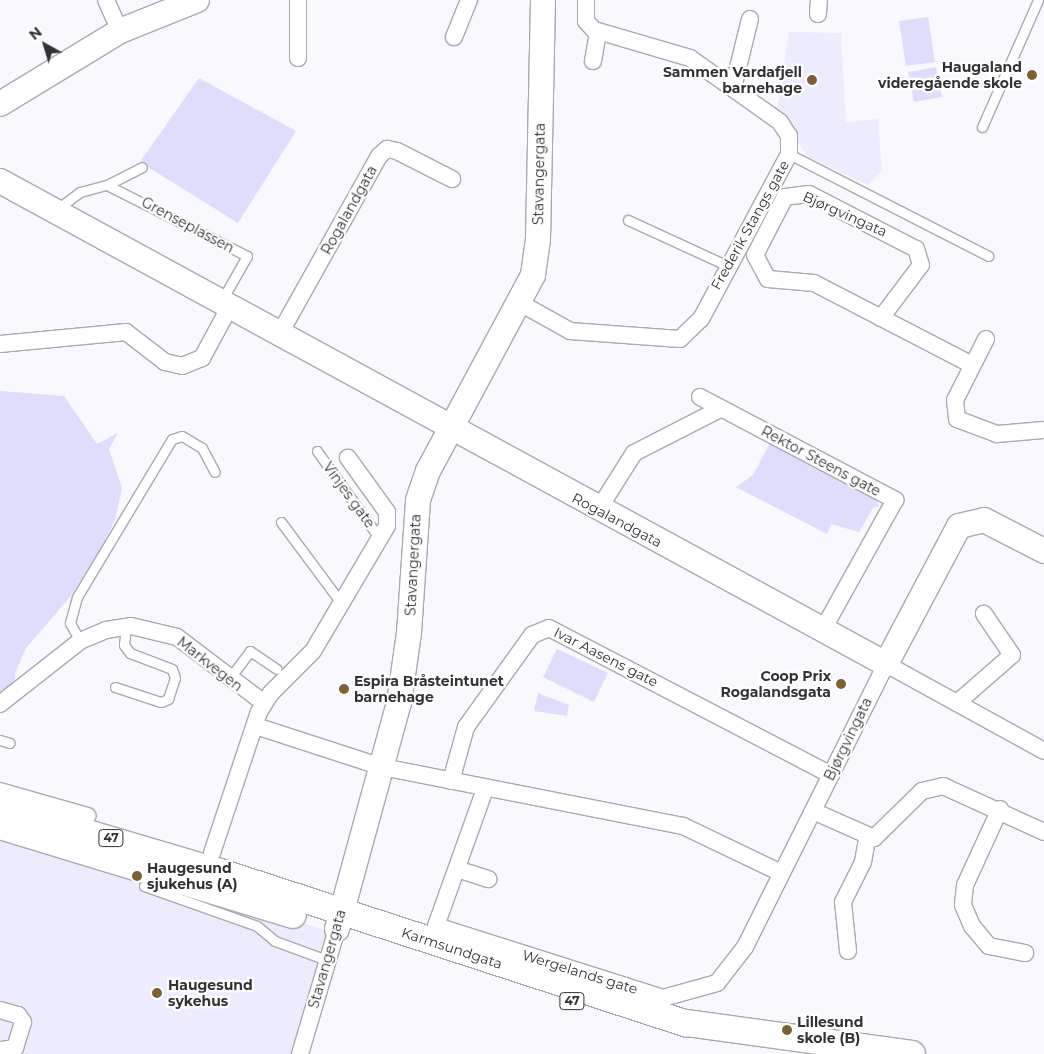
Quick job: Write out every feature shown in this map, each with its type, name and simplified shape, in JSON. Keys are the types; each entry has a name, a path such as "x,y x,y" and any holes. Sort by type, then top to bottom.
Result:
{"main road":[{"name":"Karmsundgata","path":"0,807 667,1031 811,1054"},
{"name":"Karmsundgata","path":"0,826 339,920 686,1023 912,1054"}],"street":[{"path":"106,0 120,31"},
{"path":"0,104 120,31 197,0"},
{"path":"298,0 298,58"},
{"path":"454,37 469,0"},
{"name":"Stavangergata","path":"300,1054 382,767 405,667 418,500 450,430 520,303 532,275 538,239 543,0"},
{"path":"586,0 586,20 598,32 593,61"},
{"path":"734,88 750,19"},
{"name":"Frederik Stangs gate","path":"520,303 570,332 671,341 688,334 701,319 726,265 789,154 786,129 734,88 690,58 598,32"},
{"name":"Rogalandgata","path":"279,335 379,156 387,149 397,152 452,179"},
{"name":"Rogalandgata","path":"0,182 450,430 822,631 1042,747"},
{"name":"Bjørgvingata","path":"881,318 893,296 921,265 916,249 809,194 785,197 758,246 756,264 761,272 778,281 814,283 881,318 972,365"},
{"path":"0,344 126,332 159,358 182,366 202,358 225,305"},
{"path":"986,339 955,400 957,419 992,434 1044,430"},
{"name":"Rektor Steens gate","path":"700,397 895,500 822,631"},
{"path":"598,510 634,452 720,409"},
{"name":"Vinjes gate","path":"256,726 264,703 313,651 380,538 388,512 348,458"},
{"name":"Bjørgvingata","path":"663,998 711,986 722,978 745,947 886,664 959,526 984,520 1044,551"},
{"path":"957,703 1012,655 984,614"},
{"name":"Markvegen","path":"0,704 80,641 126,627 145,627 176,637 229,679 264,703"},
{"name":"Ivar Aasens gate","path":"451,781 466,727 532,635 549,628 831,775"},
{"path":"212,853 256,726 382,767 486,789 683,826 781,873"},
{"path":"867,839 883,832 931,786 943,786 1000,809 1044,832"},
{"name":"Wergelands gate","path":"486,789 436,926 663,998"},
{"path":"0,791 87,816"},
{"path":"1000,809 965,885 963,905 972,926 989,946 1024,954"},
{"path":"813,811 867,839"},
{"path":"848,952 843,902 863,862 867,839"},
{"path":"456,869 488,879"},
{"path":"0,1010 18,1014 23,1022 14,1048 0,1050"}],"lane":[{"path":"982,127 1038,0"},
{"path":"789,154 988,256"},
{"path":"54,211 80,192 107,185 142,167"},
{"name":"Grenseplassen","path":"107,185 246,256 225,305"},
{"path":"628,220 726,265"},
{"path":"80,641 70,623 77,596 172,439 182,436 202,448 215,472"},
{"name":"Vinjes gate","path":"317,451 380,538"},
{"path":"281,522 342,604"},
{"path":"115,687 161,702 168,699 175,678 172,669 130,653 124,645 126,627"},
{"path":"229,679 250,651 277,669"},
{"path":"0,740 10,743"},
{"path":"144,886 257,926 274,941 327,960"}],"shaded area":[{"path":"928,17 935,62 906,66 899,21"},
{"name":"Sammen Vardafjell barnehage","path":"789,32 841,33 846,122 878,119 882,171 868,185 808,157 777,111"},
{"path":"936,67 942,97 914,102 908,72"},
{"path":"199,78 296,131 238,223 140,162"},
{"path":"0,391 64,396 97,444 118,433 109,449 122,488 115,520 99,552 70,597 26,648 15,673 14,693 0,702"},
{"path":"772,439 874,493 879,506 873,508 859,532 831,524 827,534 736,487 753,475"},
{"path":"557,649 608,673 594,702 543,677"},
{"path":"538,693 569,705 567,716 534,711"},
{"name":"Haugesund sykehus","path":"0,831 331,932 296,1054 0,1054"}],"place":[{"name":"Haugaland videregående skole","path":"1032,75"},
{"name":"Sammen Vardafjell barnehage","path":"812,80"},
{"name":"Coop Prix Rogalandsgata","path":"841,684"},
{"name":"Espira Bråsteintunet barnehage","path":"344,689"},
{"name":"Haugesund sjukehus (A)","path":"137,876"},
{"name":"Haugesund sykehus","path":"157,993"},
{"name":"Lillesund skole (B)","path":"787,1030"}]}
